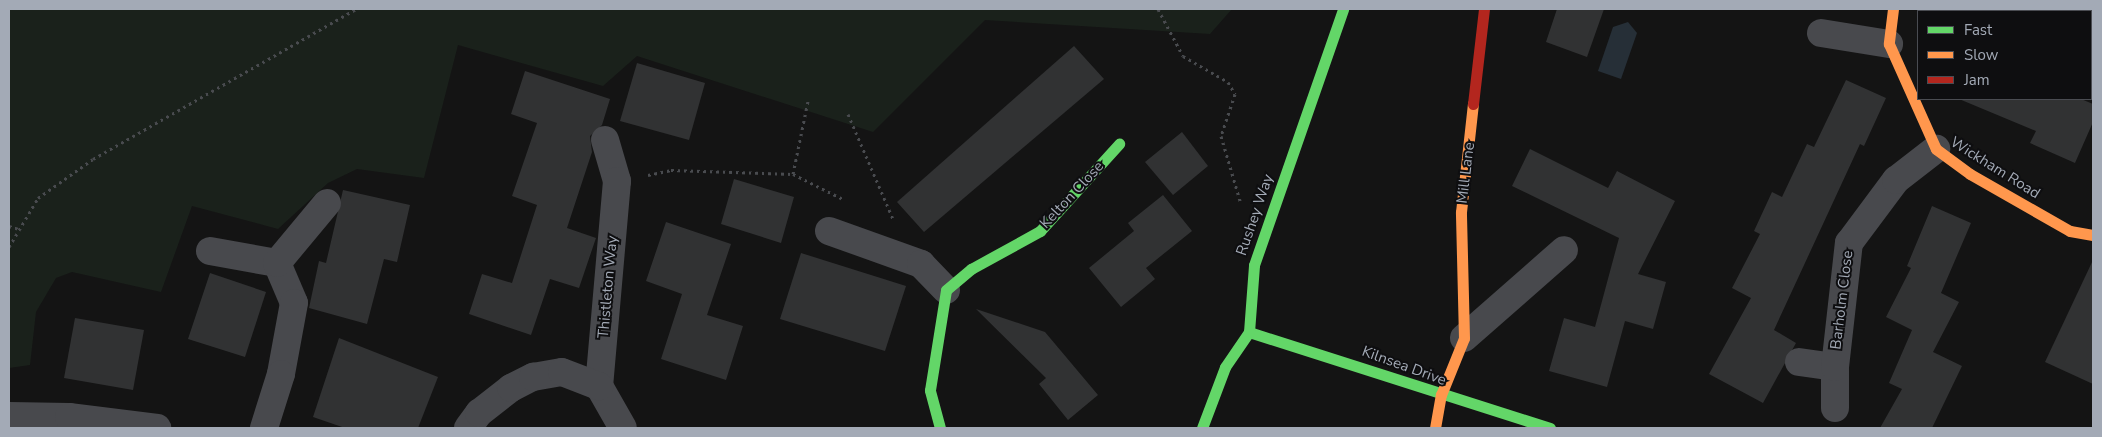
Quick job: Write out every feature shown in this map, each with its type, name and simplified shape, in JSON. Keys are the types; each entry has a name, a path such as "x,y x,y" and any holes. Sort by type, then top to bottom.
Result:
{"street":[{"name":"Rushey Way","path":"1249,332 1254,265 1343,9"},
{"name":"Mill Lane","path":"1435,428 1441,395 1464,338 1461,212 1484,9"},
{"path":"1821,33 1889,44 1893,9"},
{"name":"Wickham Road","path":"1889,44 1936,149 2070,231 2093,235"},
{"name":"Thistleton Way","path":"598,386 616,181 605,140"},
{"name":"Kelton Close","path":"946,290 971,269 1040,231 1118,144"},
{"name":"Barholm Close","path":"1835,408 1835,367 1849,243 1896,180 1936,149"},
{"path":"277,263 328,203"},
{"path":"830,231 921,264 946,290 930,390 940,428"},
{"name":"Mill Lane","path":"1464,338 1564,250"},
{"path":"210,251 277,263"},
{"path":"264,428 282,374 294,303 277,263"},
{"name":"Kilnsea Drive","path":"1249,332 1441,395 1550,428"},
{"path":"1202,428 1225,367 1249,332"},
{"name":"Barholm Close","path":"1799,362 1835,367"},
{"path":"468,428 479,413 511,388 533,377 562,372 598,386 623,428"},
{"path":"9,416 69,418 156,428"}],"path":[{"path":"9,247 38,198 94,159 356,9"},
{"path":"1158,9 1183,56 1228,82 1235,94 1221,136 1241,205"},
{"path":"793,174 808,101"},
{"path":"848,114 896,226 888,222"},
{"path":"616,181 671,170 793,174 853,204"},
{"path":"9,226 19,229"}],"shaded area":[{"path":"9,9 1232,9 1210,34 985,20 873,132 637,56 603,86 458,45 424,178 357,169 328,183 278,229 192,206 161,292 72,272 56,278 36,312 30,365 9,368"},
{"path":"1628,22 1637,33 1621,79 1598,71 1613,27"}],"building":[{"path":"1557,9 1604,9 1587,57 1546,42"},
{"path":"1074,46 1104,79 924,232 897,202"},
{"path":"637,63 705,83 689,140 620,121"},
{"path":"525,71 610,99 602,125 590,136 592,152 567,228 596,238 579,288 550,279 531,335 469,314 482,274 512,283 537,205 512,196 537,123 511,114"},
{"path":"1846,80 1886,98 1864,146 1860,144 1774,330 1796,343 1763,403 1709,374 1751,298 1732,288 1760,234 1754,231 1772,192 1782,197 1807,144 1814,147"},
{"path":"1961,100 2083,100 2093,104 2093,122 2075,163 2030,143 2036,131"},
{"path":"1182,132 1208,166 1173,195 1145,162"},
{"path":"1530,149 1608,188 1617,171 1675,201 1638,274 1666,282 1653,329 1625,321 1607,387 1549,371 1564,318 1595,327 1619,238 1512,186"},
{"path":"734,179 794,197 781,243 721,224"},
{"path":"343,190 410,205 397,262 384,259 367,324 309,308 319,261 326,263"},
{"path":"1163,195 1192,231 1146,268 1155,279 1121,307 1089,268 1134,231 1128,223"},
{"path":"1932,206 1971,223 1941,293 1959,302 1933,352 1962,366 1932,428 1880,428 1902,389 1889,383 1912,330 1886,317 1911,268 1907,266"},
{"path":"666,222 731,244 707,315 743,326 726,380 661,359 682,294 646,281"},
{"path":"801,253 906,286 885,351 780,319"},
{"path":"2093,260 2093,384 2045,362"},
{"path":"210,273 266,292 245,357 188,339"},
{"path":"976,309 1045,332 1098,395 1068,420 1039,384 1046,378"},
{"path":"75,318 144,330 133,390 64,378"},
{"path":"339,338 438,377 418,428 345,428 313,417"}],"traffic: fast":[{"path":"1202,428 1225,367 1249,332 1254,265 1343,9"},
{"path":"940,428 930,390 946,290 971,269 1040,231 1119,144"},
{"path":"1249,332 1550,428"}],"traffic: slow":[{"path":"1893,9 1889,44 1936,149 1970,174 2070,231 2093,235"},
{"path":"1435,428 1441,395 1464,338 1461,212 1473,104"}],"traffic: jam":[{"path":"1473,104 1484,9"}]}
